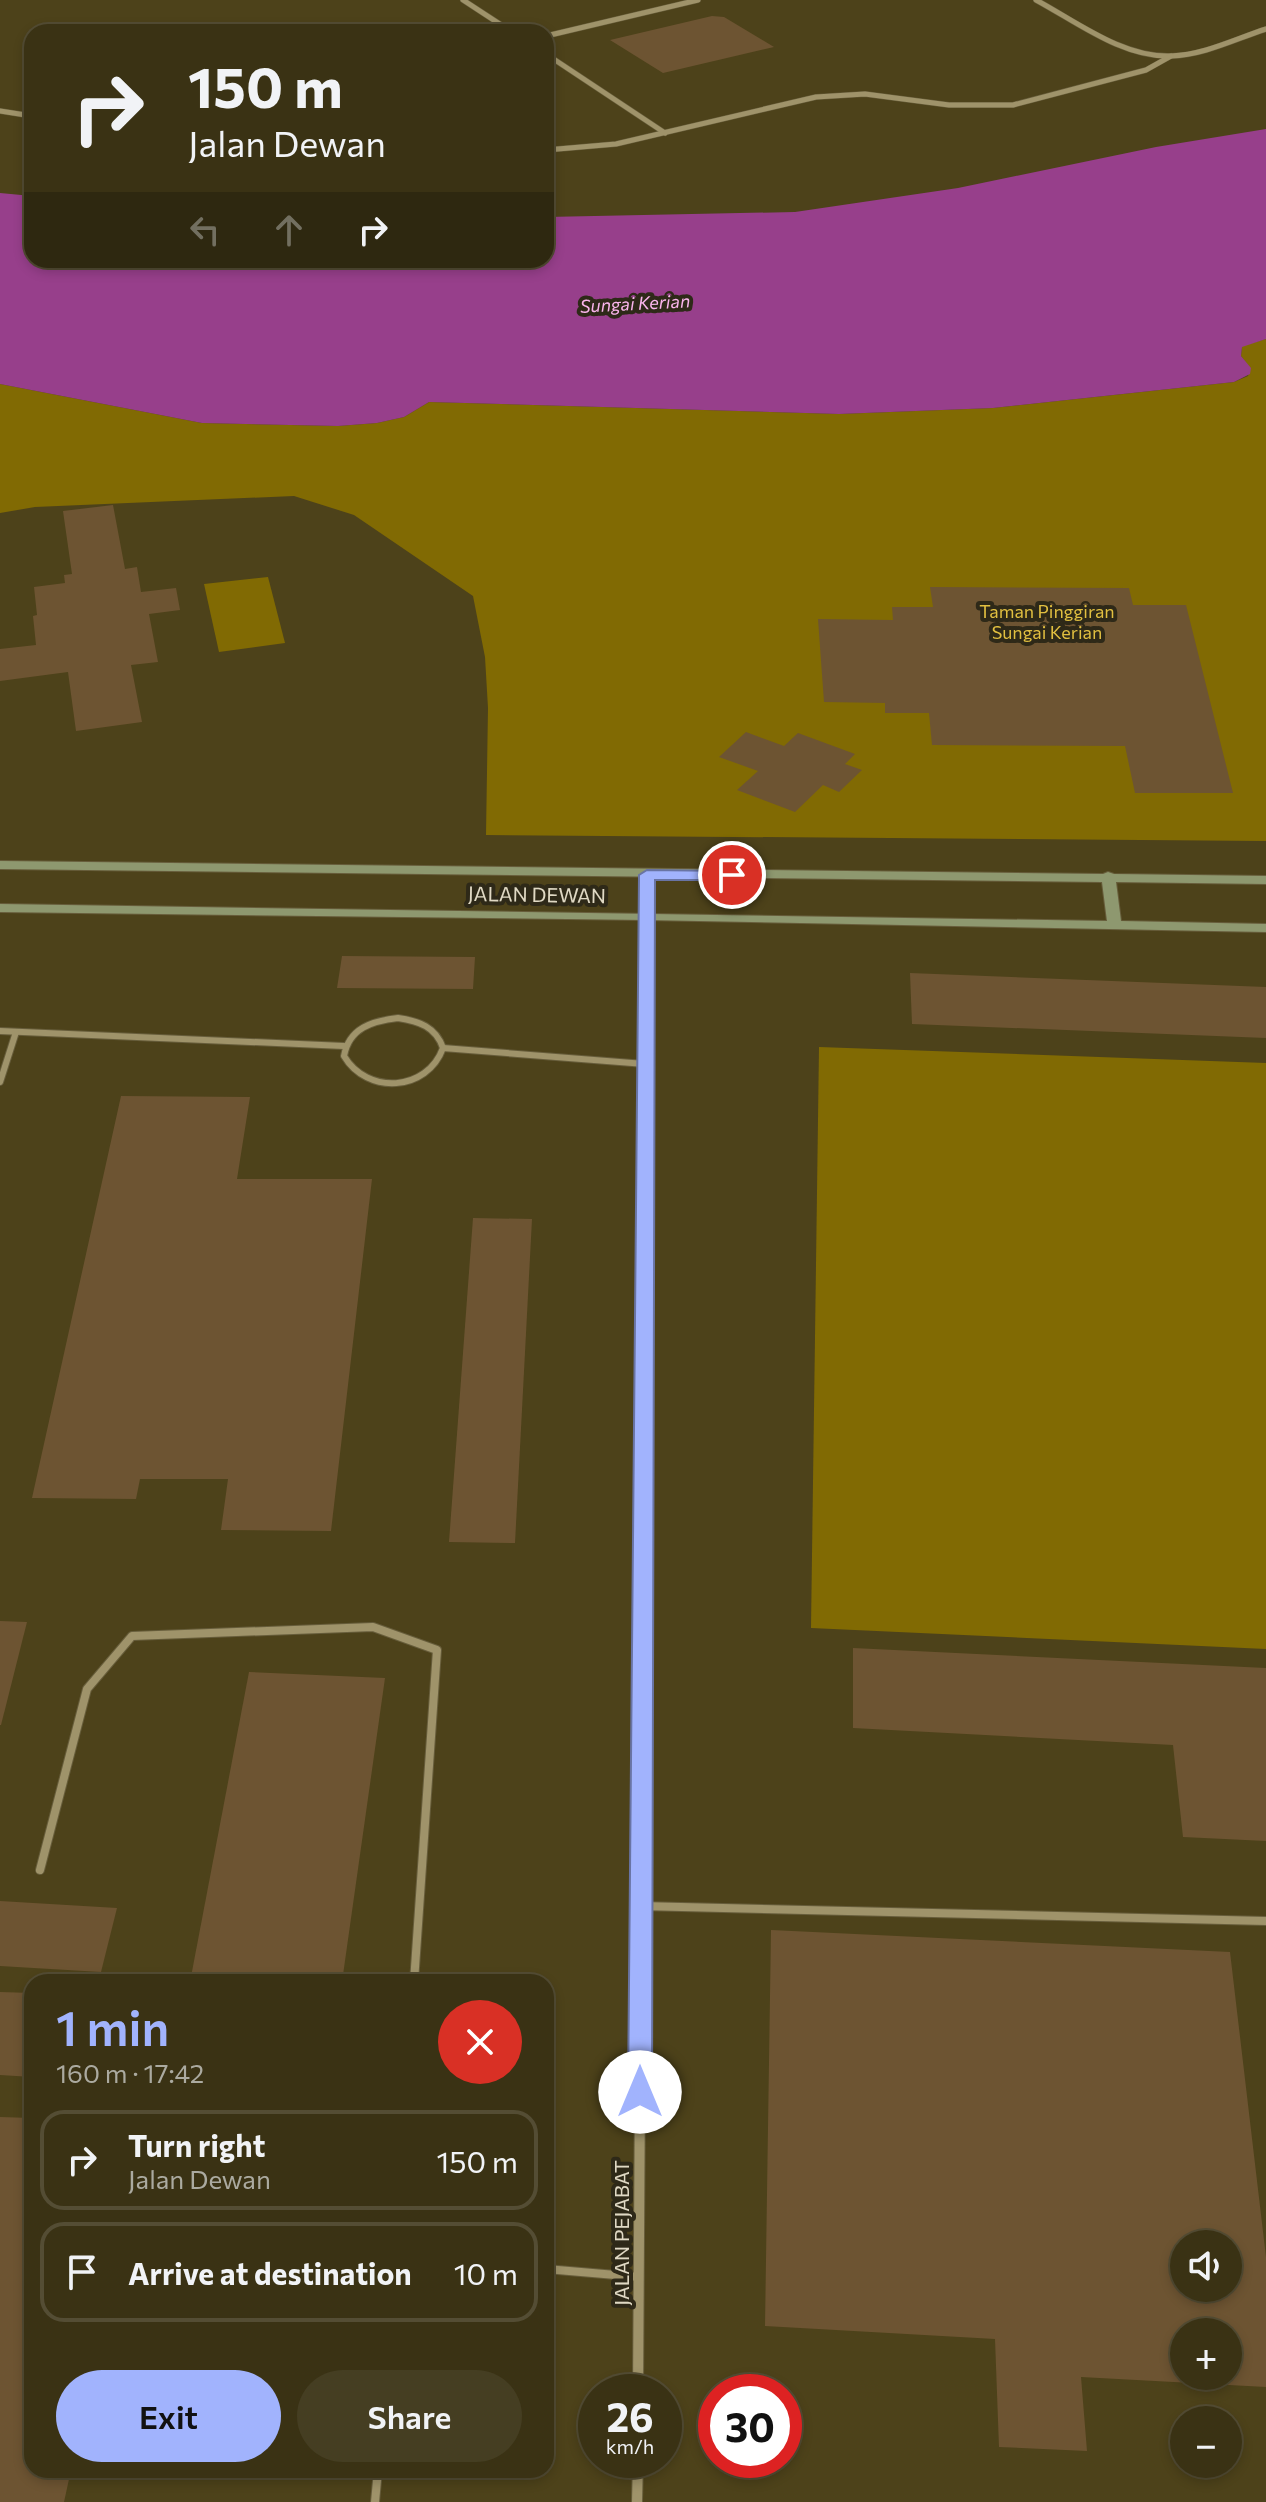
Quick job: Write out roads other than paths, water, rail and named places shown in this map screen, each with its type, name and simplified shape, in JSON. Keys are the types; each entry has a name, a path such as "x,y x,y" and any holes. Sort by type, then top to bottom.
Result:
{"main road":[{"name":"JALAN DEWAN","path":"0,865 1266,880"},
{"path":"1108,876 1115,925"},
{"name":"JALAN DEWAN","path":"0,908 1266,928"}],"street":[{"path":"463,0 500,24"},
{"path":"554,34 698,0"},
{"path":"1036,0 1131,49 1144,54 1171,56"},
{"path":"554,149 616,144 795,101 829,96 865,94 973,106 1013,105 1146,70 1171,56 1266,29"},
{"path":"554,59 665,133"},
{"path":"0,111 24,115"},
{"name":"JALAN PEJABAT","path":"638,2374 647,875"},
{"path":"637,2502 638,2478"}],"lane":[{"path":"398,1018 424,1024 441,1039 443,1048 438,1063 431,1070 407,1082 393,1083 378,1082 354,1073 347,1065 344,1046 358,1029 383,1019 398,1018"},
{"path":"0,1031 344,1046"},
{"path":"0,1082 16,1032"},
{"path":"443,1048 645,1064"},
{"path":"40,1870 87,1689 132,1636 373,1627 437,1650 415,1974"},
{"path":"640,1906 1266,1921"},
{"path":"554,2270 639,2277"},
{"path":"375,2502 377,2478"}],"water":[{"name":"Sungai Kerian","path":"1266,129 1266,339 1242,347 1241,356 1251,368 1250,374 1234,382 993,408 839,414 429,402 404,417 338,426 202,423 0,384 0,193 24,195 24,268 554,268 554,217 795,212 958,188 1156,147"}],"park label":[{"name":"Taman Pinggiran Sungai Kerian","path":"1047,621"}]}
